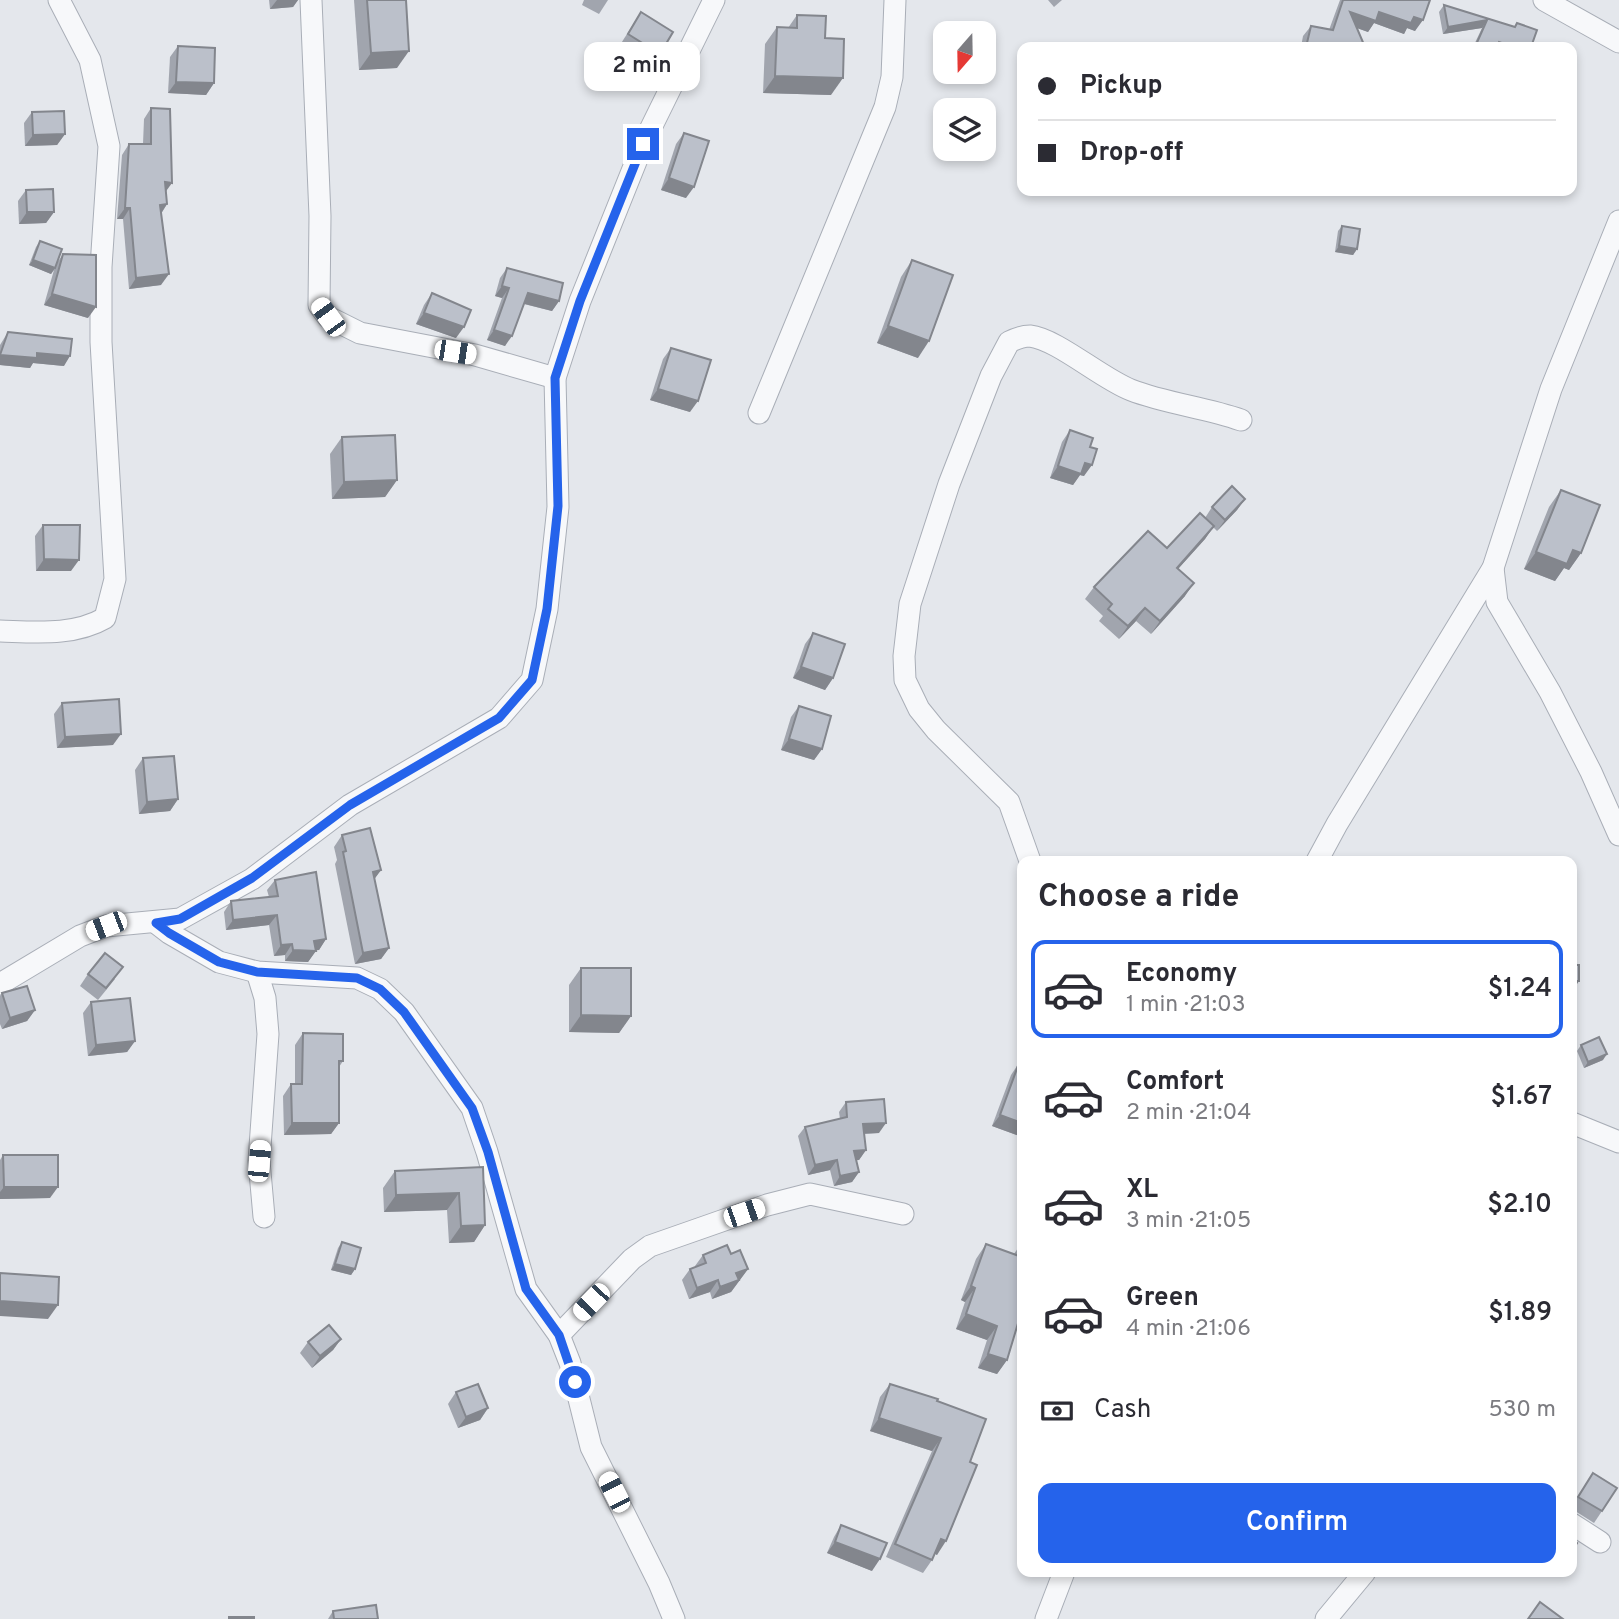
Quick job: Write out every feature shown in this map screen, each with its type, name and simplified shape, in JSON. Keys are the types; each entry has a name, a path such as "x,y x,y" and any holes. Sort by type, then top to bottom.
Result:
{"street":[{"path":"0,631 40,632 90,627 105,618 115,579 101,342 101,267 109,146 90,60 59,0"},
{"path":"311,0 320,216 319,305 328,317 360,333 475,355 555,378"},
{"path":"0,984 80,936 106,926 180,919 252,878 350,805 499,718 532,680 547,609 558,506 555,378 580,301 643,144 714,0"},
{"path":"759,414 885,107 892,77 895,0"},
{"path":"1544,0 1619,42"},
{"path":"1320,856 1493,568 1550,389 1619,221"},
{"path":"1028,856 1009,802 936,730 919,709 905,680 904,656 910,604 949,484 991,376 1009,342 1029,336 1047,342 1129,389 1241,420"},
{"path":"1493,568 1497,602 1550,692 1591,772 1619,835"},
{"path":"156,923 219,962 257,972 357,978 380,989 404,1012 472,1108 488,1152 526,1289 559,1335 570,1363 591,1447 674,1619"},
{"path":"257,972 265,998 268,1034 259,1161 264,1217"},
{"path":"1577,1125 1619,1142"},
{"path":"559,1335 632,1259 650,1246 754,1209 810,1194 903,1214"},
{"path":"1577,1527 1600,1542"},
{"path":"1046,1619 1062,1577"},
{"path":"1326,1619 1361,1577"}],"building":[{"path":"367,0 406,0 409,51 371,53"},
{"path":"1343,0 1430,0 1423,20 1414,17 1411,23 1379,12 1376,21 1350,12 1363,42 1307,42 1311,26 1333,30"},
{"path":"1444,5 1515,27 1517,23 1537,30 1533,42 1477,42 1487,20 1448,27"},
{"path":"641,12 673,32 660,54 628,34"},
{"path":"797,15 826,16 825,38 844,39 843,78 775,76 777,27 797,28"},
{"path":"178,46 215,48 214,83 176,82"},
{"path":"151,108 170,109 172,183 165,182 167,204 160,205 169,274 136,278 130,208 125,208 129,144 151,144"},
{"path":"64,111 65,134 33,135 32,112"},
{"path":"684,133 709,141 694,187 669,178"},
{"path":"53,189 54,212 27,212 26,190"},
{"path":"1342,226 1360,229 1357,249 1339,246"},
{"path":"40,241 62,249 55,268 33,260"},
{"path":"63,254 96,255 96,307 52,294"},
{"path":"912,260 953,275 929,341 888,326"},
{"path":"507,268 563,283 559,301 528,293 512,336 494,330 509,288 502,286"},
{"path":"432,293 471,310 464,327 424,313"},
{"path":"8,332 72,339 70,356 37,353 37,358 0,355"},
{"path":"671,348 711,360 698,401 658,389"},
{"path":"1070,430 1093,438 1090,447 1097,449 1092,465 1085,463 1081,474 1058,466"},
{"path":"395,435 397,480 344,482 342,437"},
{"path":"1232,486 1245,499 1225,520 1212,507"},
{"path":"1561,490 1600,505 1581,553 1573,550 1567,564 1536,552"},
{"path":"1200,513 1214,526 1177,568 1194,583 1160,621 1145,608 1128,626 1108,609 1112,604 1094,587 1148,531 1167,548"},
{"path":"43,525 80,525 79,560 44,559"},
{"path":"813,633 845,644 833,678 801,667"},
{"path":"119,699 121,734 65,737 62,703"},
{"path":"799,706 831,716 822,749 789,739"},
{"path":"174,756 178,799 147,802 143,758"},
{"path":"370,828 381,870 373,872 389,948 363,953 342,835"},
{"path":"316,872 326,939 314,941 316,951 293,950 292,944 281,945 277,915 233,920 231,901 278,896 275,880"},
{"path":"105,953 123,967 106,988 88,974"},
{"path":"1577,965 1579,965 1577,981"},
{"path":"581,968 631,968 631,1016 581,1015"},
{"path":"27,986 35,1010 10,1018 2,993"},
{"path":"130,998 135,1041 96,1045 91,1002"},
{"path":"303,1033 343,1034 343,1061 339,1061 339,1123 292,1123 291,1084 302,1084"},
{"path":"1599,1037 1607,1054 1588,1062 1581,1045"},
{"path":"1017,1068 1017,1121 1000,1115"},
{"path":"884,1099 886,1123 863,1124 866,1150 854,1151 859,1172 840,1176 837,1160 815,1165 805,1127 847,1117 846,1102"},
{"path":"3,1155 58,1155 58,1187 4,1187"},
{"path":"483,1167 485,1225 461,1226 459,1193 396,1195 395,1171"},
{"path":"342,1242 361,1248 355,1269 335,1264"},
{"path":"986,1244 1017,1255 1017,1327 1007,1360 988,1354 997,1326 966,1314 975,1288 971,1286"},
{"path":"727,1245 731,1254 740,1250 748,1269 736,1273 739,1280 720,1287 718,1280 697,1288 690,1269 706,1263 703,1255"},
{"path":"0,1273 59,1277 58,1305 0,1301"},
{"path":"329,1325 341,1339 320,1356 308,1342"},
{"path":"478,1384 488,1408 466,1417 456,1392"},
{"path":"890,1384 938,1399 937,1401 986,1419 970,1462 977,1465 946,1541 941,1539 932,1560 895,1544 941,1438 879,1418"},
{"path":"1593,1473 1617,1488 1602,1511 1578,1497"},
{"path":"841,1525 887,1543 880,1559 835,1542"},
{"path":"1540,1602 1563,1619 1528,1619"},
{"path":"376,1605 378,1619 334,1619 333,1611"},
{"path":"254,1617 254,1619 229,1619"}],"route":[{"path":"575,1382 559,1335 526,1289 488,1152 472,1108 404,1012 380,989 357,978 257,972 219,962 156,923 180,919 252,878 350,805 499,718 532,680 547,609 558,506 555,378 580,301 643,144"}]}
